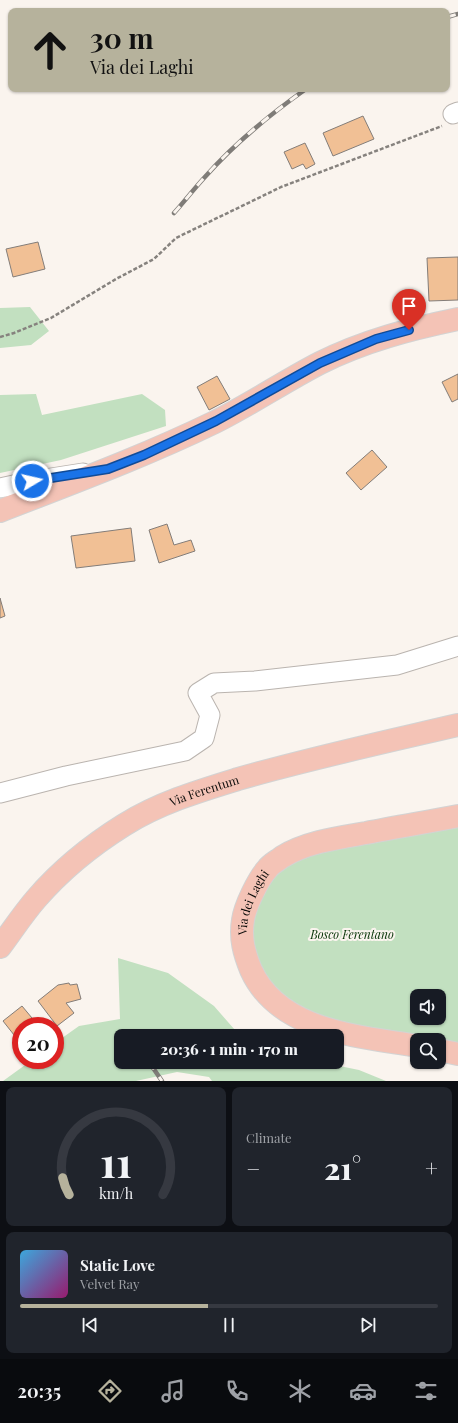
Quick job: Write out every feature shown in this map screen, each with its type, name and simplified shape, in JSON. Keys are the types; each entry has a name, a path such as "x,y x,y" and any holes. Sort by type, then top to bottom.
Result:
{"main road":[{"path":"0,511 144,455 216,421 320,363 357,347 396,333 458,319"},
{"name":"Via Ferentum","path":"0,947 34,901 67,869 86,852 114,832 151,810 198,792 291,764 458,724"},
{"name":"Via dei Laghi","path":"410,1045 334,1030 307,1021 282,1008 266,993 251,969 243,946 243,921 249,903 267,869 282,857 295,850 333,839 458,816"},
{"path":"446,1051 458,1054"}],"street":[{"path":"0,488 32,481 108,469"},
{"path":"0,793 66,776 185,751 204,738 210,715 198,694 214,683 255,681 397,665 458,646"}],"path":[{"path":"0,337 51,318 109,283 154,260 161,251 176,238 281,186 444,125 456,113"}],"green space":[{"path":"30,307 49,331 31,345 0,348 0,308"},
{"path":"36,394 42,415 142,394 165,410 166,426 61,460 0,473 0,395"},
{"name":"Bosco Ferentano","path":"458,822 458,1043 446,1041 446,1033 410,1033 410,1036 341,1026 307,1013 272,990 253,949 248,926 264,884 287,860"},
{"path":"118,958 168,973 214,1006 234,1029 114,1029 114,1069 344,1069 344,1067 359,1070 386,1081 212,1081 209,1077 177,1072 136,1081 3,1081 20,1069 64,1069 64,1037 79,1026 120,1019"}],"building":[{"path":"363,116 374,139 333,156 323,133"},
{"path":"305,143 315,164 306,169 303,164 292,169 284,152"},
{"path":"38,242 45,269 13,277 6,249"},
{"path":"458,257 458,300 429,301 427,258"},
{"path":"458,374 458,399 452,402 442,382"},
{"path":"217,376 230,399 209,410 197,387"},
{"path":"372,450 387,467 361,490 346,473"},
{"path":"167,524 174,545 191,540 195,551 159,563 149,530"},
{"path":"131,528 135,561 76,568 71,536"},
{"path":"0,598 5,616 0,618"},
{"path":"69,983 70,985 77,984 81,999 66,1003 74,1013 64,1021 64,1017 50,1017 38,1001 58,985"},
{"path":"22,1006 31,1017 12,1017 12,1032 3,1021"}],"railway":[{"path":"450,16 458,14"},
{"path":"174,213 215,165 265,120 302,92"},
{"path":"154,1069 162,1081"}],"route":[{"path":"32,481 108,469 144,455 216,421 320,363 376,339 409,330"}]}
